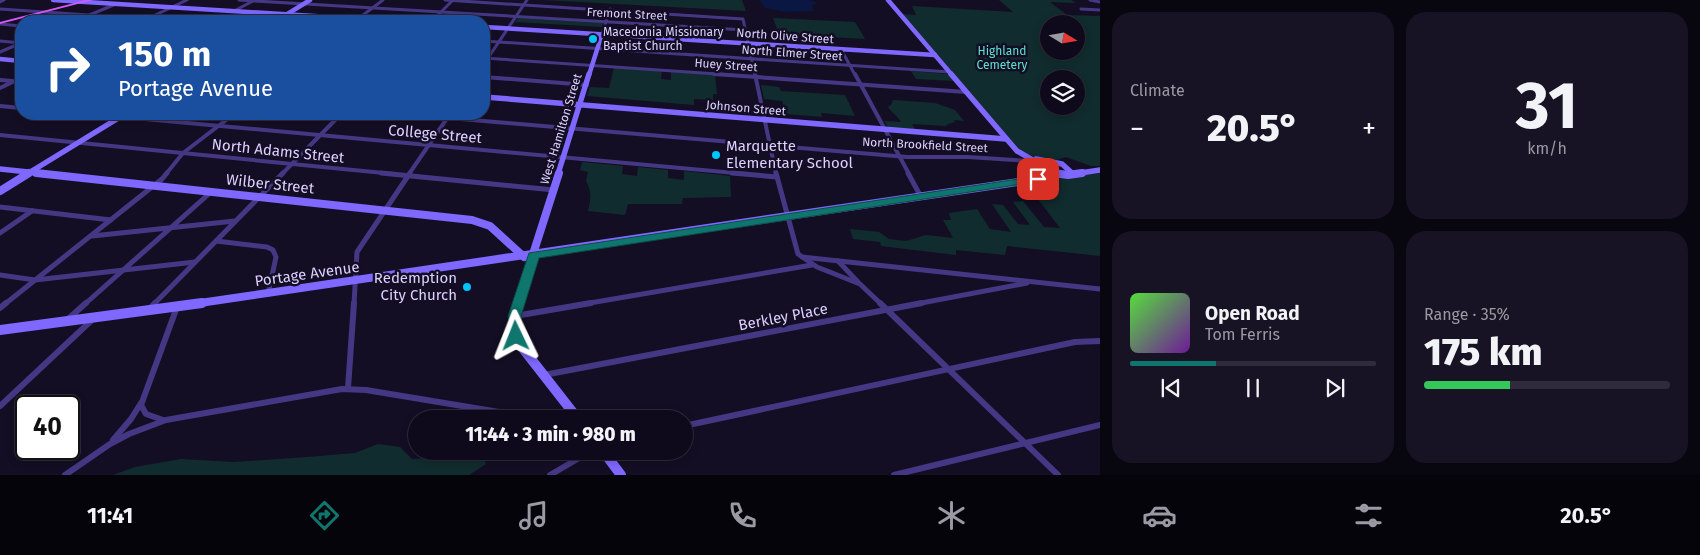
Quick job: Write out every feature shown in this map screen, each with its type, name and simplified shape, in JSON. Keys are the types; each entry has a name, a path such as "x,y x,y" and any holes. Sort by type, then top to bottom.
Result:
{"main road":[{"path":"32,15 91,0"},
{"path":"0,24 15,20"}],"street":[{"path":"0,2 4,0"},
{"path":"54,0 298,15"},
{"path":"155,15 187,0"},
{"name":"Fremont Street","path":"238,0 746,30"},
{"path":"234,11 254,0"},
{"path":"286,14 310,0"},
{"path":"363,15 383,0"},
{"path":"445,0 741,18 746,30 777,177 796,251 800,257 813,265 860,284"},
{"path":"438,15 453,0"},
{"path":"490,53 527,0"},
{"path":"888,0 1006,139 1021,154 1045,165 1057,174"},
{"path":"1090,0 1100,2"},
{"path":"91,15 116,4"},
{"name":"West Hamilton Street","path":"514,316 610,9"},
{"path":"1081,9 1100,10"},
{"path":"0,10 77,15"},
{"path":"0,24 15,25"},
{"name":"North Olive Street","path":"490,27 935,55"},
{"path":"0,41 15,42"},
{"name":"North Elmer Street","path":"490,42 950,72"},
{"path":"0,52 15,46"},
{"path":"841,49 921,197"},
{"name":"Huey Street","path":"490,58 966,92"},
{"path":"0,59 15,60"},
{"path":"490,77 587,85"},
{"path":"0,80 14,81"},
{"path":"0,88 14,81"},
{"name":"Johnson Street","path":"490,98 1006,139"},
{"path":"0,106 15,107"},
{"path":"0,191 115,120"},
{"name":"College Street","path":"167,120 777,177"},
{"path":"0,308 155,185 164,177 183,153 226,120"},
{"path":"146,311 335,120"},
{"path":"348,388 357,252 445,120"},
{"name":"North Brookfield Street","path":"490,120 899,156 968,157 1028,161"},
{"name":"North Adams Street","path":"0,135 554,190"},
{"path":"1045,165 1100,170"},
{"path":"1032,180 1045,165"},
{"path":"1068,167 1073,174 1100,170"},
{"name":"Wilber Street","path":"0,169 481,222 490,226 524,257"},
{"name":"Portage Avenue","path":"0,330 176,307 524,257 1032,180 1048,174 1073,174"},
{"path":"66,321 211,192"},
{"path":"0,206 111,220"},
{"path":"0,234 33,210"},
{"path":"91,236 236,221"},
{"path":"216,241 267,247 273,250 276,257 268,294"},
{"path":"800,257 1027,283 1100,289"},
{"path":"838,261 1058,475"},
{"path":"0,275 35,280 195,262"},
{"path":"571,410 519,341 515,330 514,316 813,265"},
{"name":"Berkley Place","path":"544,375 1027,283"},
{"path":"110,444 131,419 142,400 176,307"},
{"path":"0,406 94,318"},
{"path":"693,424 1075,342 1100,341"},
{"path":"65,475 110,444 129,434 166,420 348,388 485,410"},
{"path":"142,400 142,410 145,414 155,419 166,420"},
{"path":"894,475 1100,425"},
{"path":"550,475 576,460"},
{"path":"610,460 621,475"}],"green space":[{"path":"543,0 742,0 746,11"},
{"name":"Highland Cemetery","path":"999,0 1071,0 1076,3 1050,2 1067,15 1040,15 1040,60 1085,60 1085,16 1100,16 1100,166 1091,166 1066,157 1057,160 1037,158 1020,150 902,14 916,15 912,6 1013,12"},
{"path":"518,18 603,23 602,27 515,22"},
{"path":"773,18 855,22 865,39 779,34"},
{"path":"614,68 662,71 661,79 671,80 671,72 715,75 717,94 713,94 713,100 694,99 694,105 587,96 590,87 609,88"},
{"path":"911,71 948,74 954,81 916,79"},
{"path":"761,85 779,87 781,91 845,95 855,116 821,113 822,117 786,114 782,101 764,99"},
{"path":"893,100 935,103 955,110 964,121 954,120 955,122 946,126 912,124 915,129 888,127 884,121 901,122 888,107"},
{"path":"582,162 623,166 622,174 637,176 638,167 668,170 668,178 684,180 684,171 730,176 731,197 683,198 682,204 628,204 625,215 588,211 590,196 586,181 588,172 580,170"},
{"path":"1100,173 1100,256 1007,246 1005,255 956,250 956,255 881,246 880,242 853,239 850,229 879,232 889,239 906,241 926,235 953,238 943,220 951,220 949,213 977,209 990,229 1011,232 992,204 1003,205 1018,224 1030,225 1013,202 1023,201 1044,227 1060,228 1028,186 1044,184 1053,178"},
{"path":"378,444 400,447 408,455 408,460 484,460 486,464 469,475 113,475 135,467 181,459 234,462 355,453"}],"water":[{"path":"759,0 809,0 818,3 812,5 814,11 787,12 765,8"}],"place":[{"name":"Macedonia Missionary Baptist Church","path":"593,39"},
{"name":"Marquette Elementary School","path":"716,155"},
{"name":"Redemption City Church","path":"467,287"}],"route":[{"path":"516,336 514,316 534,255 1038,179"}]}
